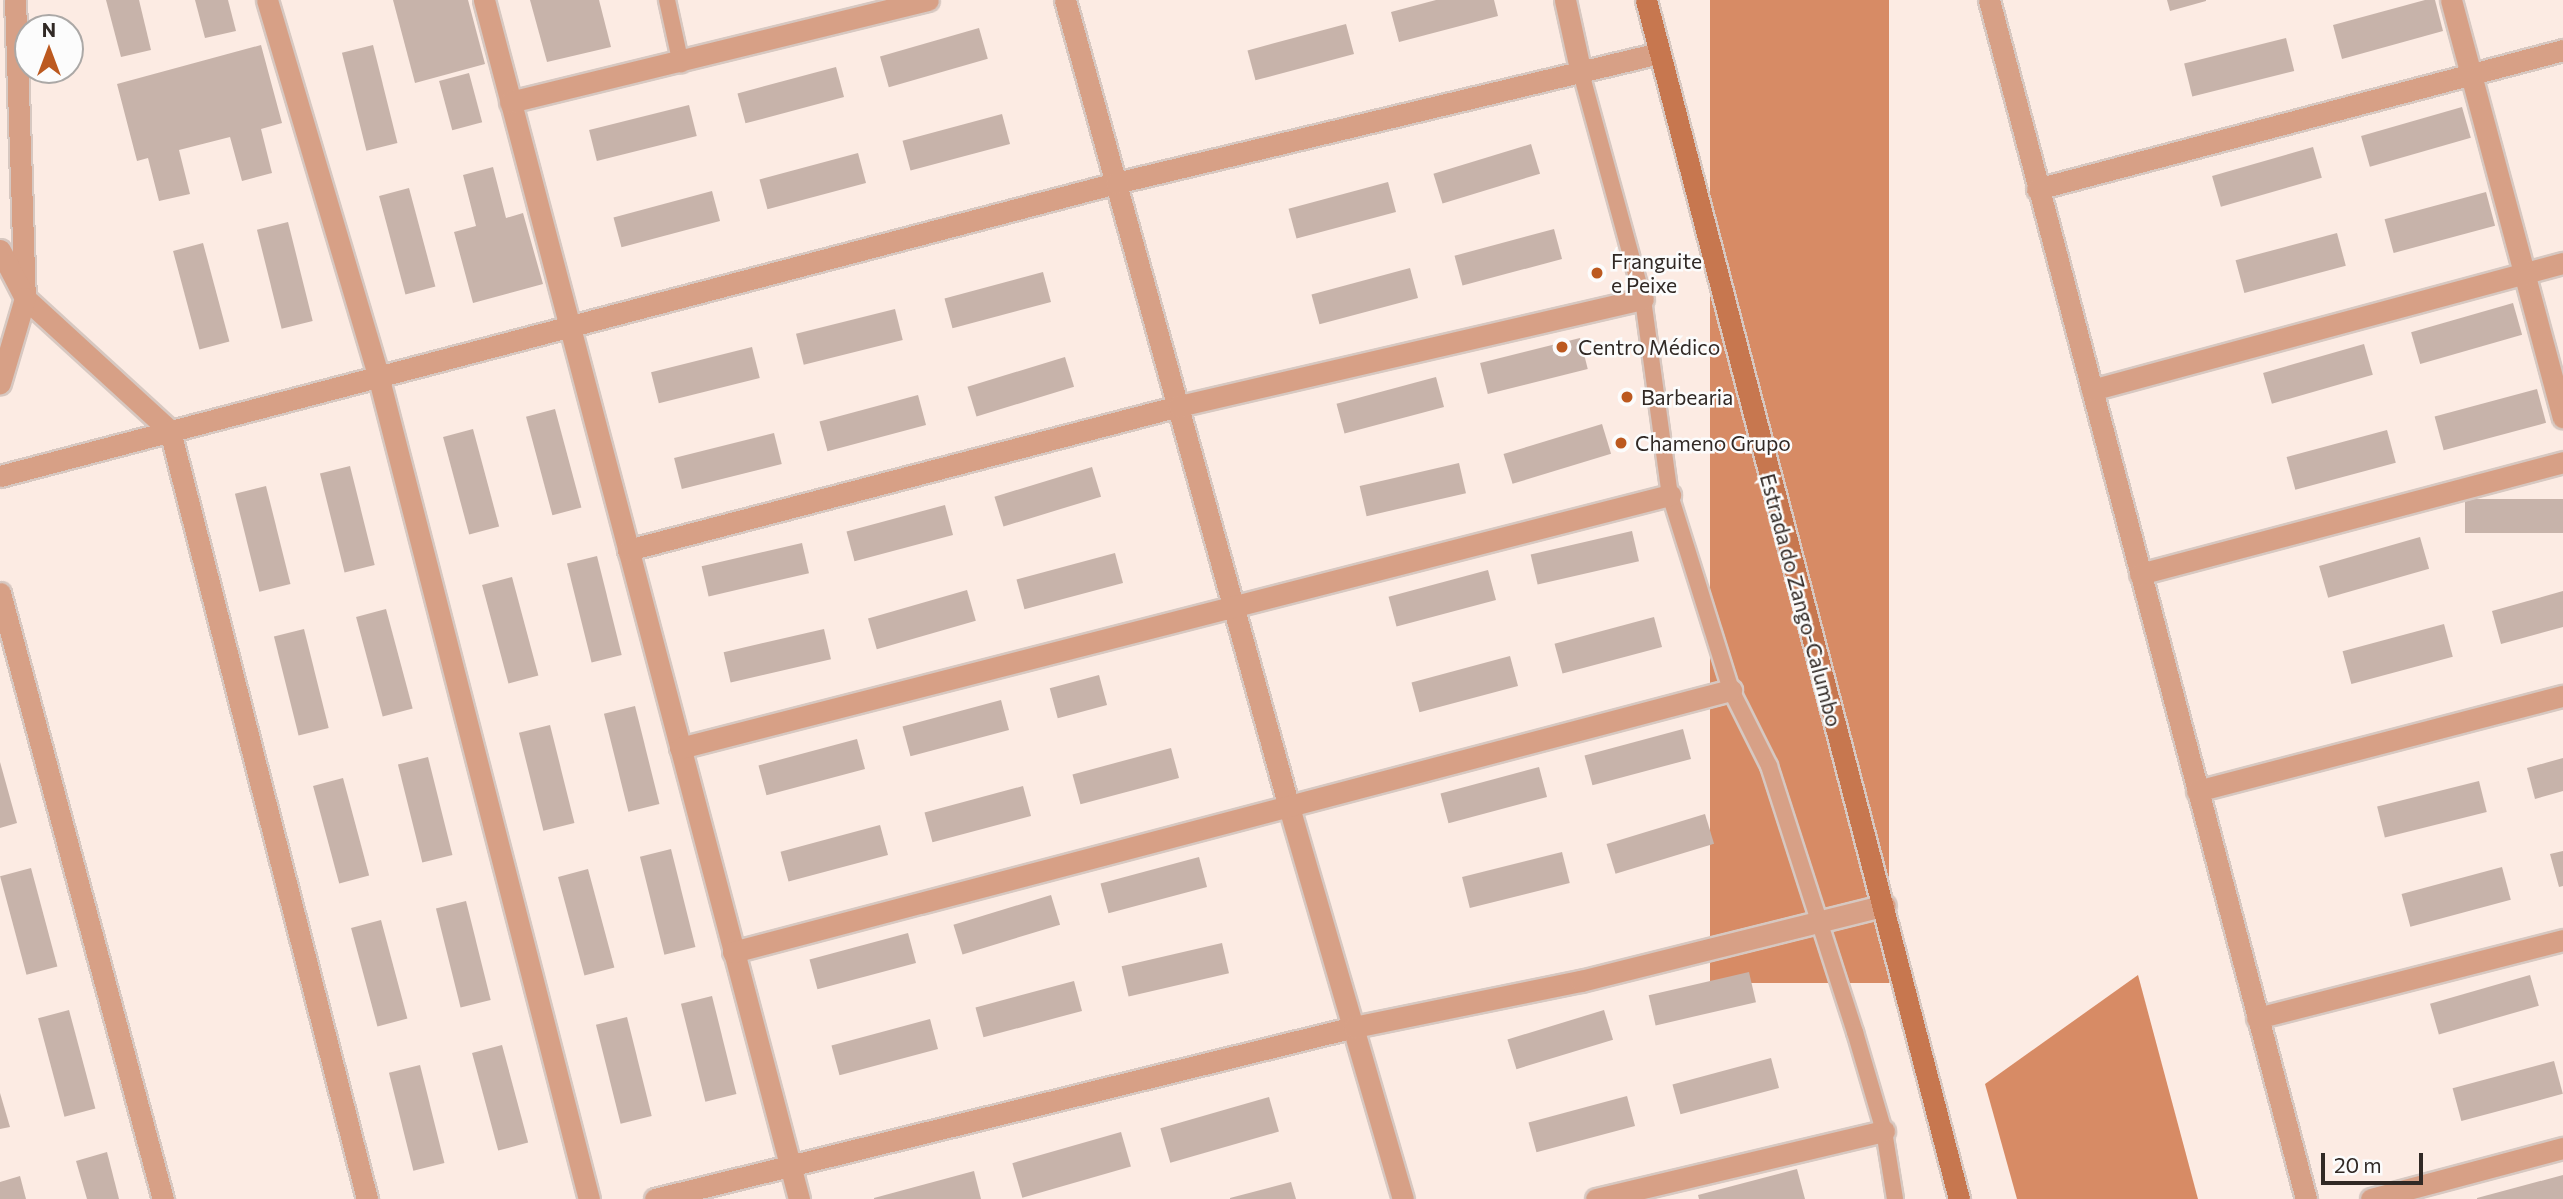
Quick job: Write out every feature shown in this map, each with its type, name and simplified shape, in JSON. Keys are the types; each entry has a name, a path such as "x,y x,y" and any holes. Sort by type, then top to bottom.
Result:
{"main road":[{"name":"Estrada do Zango-Calumbo","path":"1646,0 1766,471 1885,905 1959,1199"}],"street":[{"path":"0,383 25,298 15,0"},
{"path":"267,0 379,379 589,1199"},
{"path":"484,0 799,1199"},
{"path":"510,102 681,64 928,0"},
{"path":"1065,0 1235,603 1289,807 1403,1199"},
{"path":"1564,0 1580,69"},
{"path":"1989,0 2305,1199"},
{"path":"2451,0 2563,417"},
{"path":"2037,189 2563,50"},
{"path":"0,476 379,379 568,326 1116,183 1580,69 1659,53"},
{"path":"0,250 25,298 170,431 367,1199"},
{"path":"2092,390 2563,263"},
{"path":"628,550 1179,406 1643,299"},
{"path":"2140,574 2563,462"},
{"path":"680,748 1235,603 1670,495"},
{"path":"0,593 163,1199"},
{"path":"733,952 1731,690"},
{"path":"2197,791 2563,696"},
{"path":"655,1199 790,1162 1354,1027 1581,981 1819,924 1885,905"},
{"path":"2257,1018 2563,940"},
{"path":"1596,1199 1884,1131"},
{"path":"2371,1199 2563,1148"}],"lane":[{"path":"667,0 681,64"},
{"path":"1580,69 1643,299 1670,495 1731,690 1769,766 1884,1131 1895,1199"}],"shaded area":[{"path":"1710,0 1889,0 1889,983 1710,983"},
{"path":"2138,975 2198,1199 2017,1199 1985,1084"}],"building":[{"path":"106,0 139,0 151,50 121,57"},
{"path":"195,0 228,0 236,31 205,38"},
{"path":"393,0 468,0 485,64 415,83"},
{"path":"530,0 599,0 611,47 547,62"},
{"path":"1436,0 1494,0 1498,16 1399,42 1391,12"},
{"path":"2167,0 2206,0 2206,1 2170,11"},
{"path":"2425,0 2435,0 2443,31 2342,59 2333,25"},
{"path":"1346,24 1354,54 1255,80 1247,50"},
{"path":"979,28 988,59 889,87 880,56"},
{"path":"2286,38 2294,71 2192,96 2184,63"},
{"path":"261,45 282,123 261,129 272,173 242,181 230,137 179,150 190,194 159,201 148,158 137,161 117,84"},
{"path":"373,45 397,143 366,151 342,53"},
{"path":"836,67 844,97 745,123 737,93"},
{"path":"469,73 482,122 452,130 439,81"},
{"path":"689,105 697,136 597,161 589,130"},
{"path":"2462,107 2471,138 2370,167 2361,136"},
{"path":"1002,114 1010,144 911,171 903,141"},
{"path":"1531,144 1540,174 1443,203 1433,174"},
{"path":"2313,147 2322,178 2221,207 2212,176"},
{"path":"858,153 866,183 767,209 759,179"},
{"path":"493,167 506,218 523,213 543,284 473,303 454,232 476,226 463,175"},
{"path":"1388,182 1396,212 1297,239 1289,209"},
{"path":"409,188 435,287 405,295 379,196"},
{"path":"712,191 720,221 621,247 613,217"},
{"path":"2486,192 2495,226 2394,253 2385,219"},
{"path":"288,222 313,321 282,329 257,230"},
{"path":"1554,229 1562,259 1463,286 1455,256"},
{"path":"2337,233 2346,266 2244,293 2236,260"},
{"path":"203,243 229,342 199,350 173,251"},
{"path":"1410,268 1418,298 1319,324 1311,294"},
{"path":"1043,272 1051,302 952,328 944,298"},
{"path":"2513,303 2522,335 2420,364 2411,332"},
{"path":"895,309 903,340 804,365 796,334"},
{"path":"1580,338 1588,369 1488,394 1480,363"},
{"path":"2364,344 2373,375 2272,404 2263,373"},
{"path":"752,347 760,378 659,403 651,372"},
{"path":"1065,357 1074,387 977,416 967,387"},
{"path":"1436,377 1444,407 1345,434 1337,404"},
{"path":"2537,389 2546,423 2444,450 2435,416"},
{"path":"918,395 926,425 827,451 819,421"},
{"path":"555,409 581,508 552,515 526,417"},
{"path":"1602,424 1611,454 1513,484 1504,454"},
{"path":"473,429 499,527 469,535 443,437"},
{"path":"2387,430 2396,463 2295,490 2287,457"},
{"path":"774,433 782,464 682,489 674,458"},
{"path":"1459,463 1466,493 1367,516 1360,486"},
{"path":"350,466 375,565 345,572 320,473"},
{"path":"1092,467 1101,497 1004,526 994,497"},
{"path":"266,486 290,584 259,592 235,494"},
{"path":"2465,499 2563,499 2563,533 2465,533"},
{"path":"945,505 953,535 854,561 846,531"},
{"path":"1632,531 1639,561 1538,585 1531,554"},
{"path":"2420,537 2429,569 2328,598 2319,566"},
{"path":"802,543 809,573 709,596 702,566"},
{"path":"1115,553 1123,583 1024,609 1016,579"},
{"path":"597,556 622,655 592,662 567,563"},
{"path":"1488,570 1496,600 1397,627 1389,597"},
{"path":"512,577 538,676 508,684 482,585"},
{"path":"967,590 976,621 877,649 868,618"},
{"path":"2563,591 2563,627 2501,644 2492,611"},
{"path":"386,609 413,708 383,717 356,617"},
{"path":"1654,617 1662,647 1563,674 1555,644"},
{"path":"2444,624 2453,657 2351,684 2343,651"},
{"path":"304,629 329,728 299,735 274,636"},
{"path":"824,629 831,659 731,682 724,652"},
{"path":"1510,656 1518,686 1419,712 1411,682"},
{"path":"1099,675 1107,705 1058,718 1050,688"},
{"path":"1001,700 1009,730 910,756 902,726"},
{"path":"635,706 659,804 628,812 604,714"},
{"path":"550,725 574,823 543,831 519,733"},
{"path":"1683,729 1691,759 1592,785 1584,755"},
{"path":"857,739 865,769 766,795 758,765"},
{"path":"1171,748 1179,778 1080,804 1072,774"},
{"path":"428,757 452,855 422,862 398,764"},
{"path":"2563,758 2563,791 2535,799 2527,768"},
{"path":"0,762 17,823 0,828"},
{"path":"1539,767 1547,797 1448,823 1440,793"},
{"path":"343,778 369,876 339,884 313,786"},
{"path":"2479,781 2487,812 2385,837 2377,806"},
{"path":"1023,786 1031,816 932,842 924,812"},
{"path":"1705,814 1714,844 1616,874 1607,844"},
{"path":"880,825 888,855 789,882 781,852"},
{"path":"671,849 695,947 664,955 640,857"},
{"path":"2563,851 2563,886 2559,887 2550,854"},
{"path":"1562,852 1570,883 1470,908 1462,877"},
{"path":"1199,857 1207,887 1108,913 1100,883"},
{"path":"2502,867 2511,900 2410,927 2402,894"},
{"path":"31,868 57,967 26,975 0,876"},
{"path":"588,869 614,968 584,976 558,877"},
{"path":"1051,895 1060,925 963,954 953,925"},
{"path":"466,901 491,1000 461,1007 436,908"},
{"path":"381,920 407,1019 377,1027 351,928"},
{"path":"908,933 916,963 817,989 809,959"},
{"path":"1222,943 1229,973 1129,996 1122,966"},
{"path":"1749,972 1756,1002 1656,1025 1649,995"},
{"path":"2530,975 2539,1006 2439,1034 2430,1004"},
{"path":"1074,981 1082,1011 983,1037 975,1007"},
{"path":"712,996 736,1094 705,1102 681,1004"},
{"path":"69,1010 95,1109 64,1117 38,1018"},
{"path":"1604,1010 1613,1040 1516,1069 1507,1040"},
{"path":"627,1017 652,1116 621,1124 596,1025"},
{"path":"930,1019 938,1049 839,1075 831,1045"},
{"path":"502,1045 528,1143 498,1151 472,1053"},
{"path":"1771,1058 1779,1088 1680,1114 1672,1084"},
{"path":"2554,1061 2563,1094 2461,1121 2453,1088"},
{"path":"420,1065 444,1163 413,1171 389,1073"},
{"path":"0,1093 10,1127 0,1129"},
{"path":"1627,1096 1635,1126 1536,1152 1528,1122"},
{"path":"1269,1097 1279,1132 1170,1163 1160,1128"},
{"path":"1121,1132 1131,1167 1022,1198 1012,1163"},
{"path":"107,1152 119,1199 87,1199 76,1161"},
{"path":"1797,1169 1805,1199 1699,1199 1698,1195"},
{"path":"974,1171 981,1199 874,1199 874,1198"},
{"path":"2563,1175 2563,1199 2477,1199 2477,1198"},
{"path":"20,1176 26,1199 0,1199 0,1182"},
{"path":"1291,1182 1296,1199 1230,1199 1230,1198"}],"place":[{"name":"Franguite e Peixe","path":"1597,273"},
{"name":"Centro Médico","path":"1562,347"},
{"name":"Barbearia","path":"1627,397"},
{"name":"Chameno Grupo","path":"1621,443"}]}
